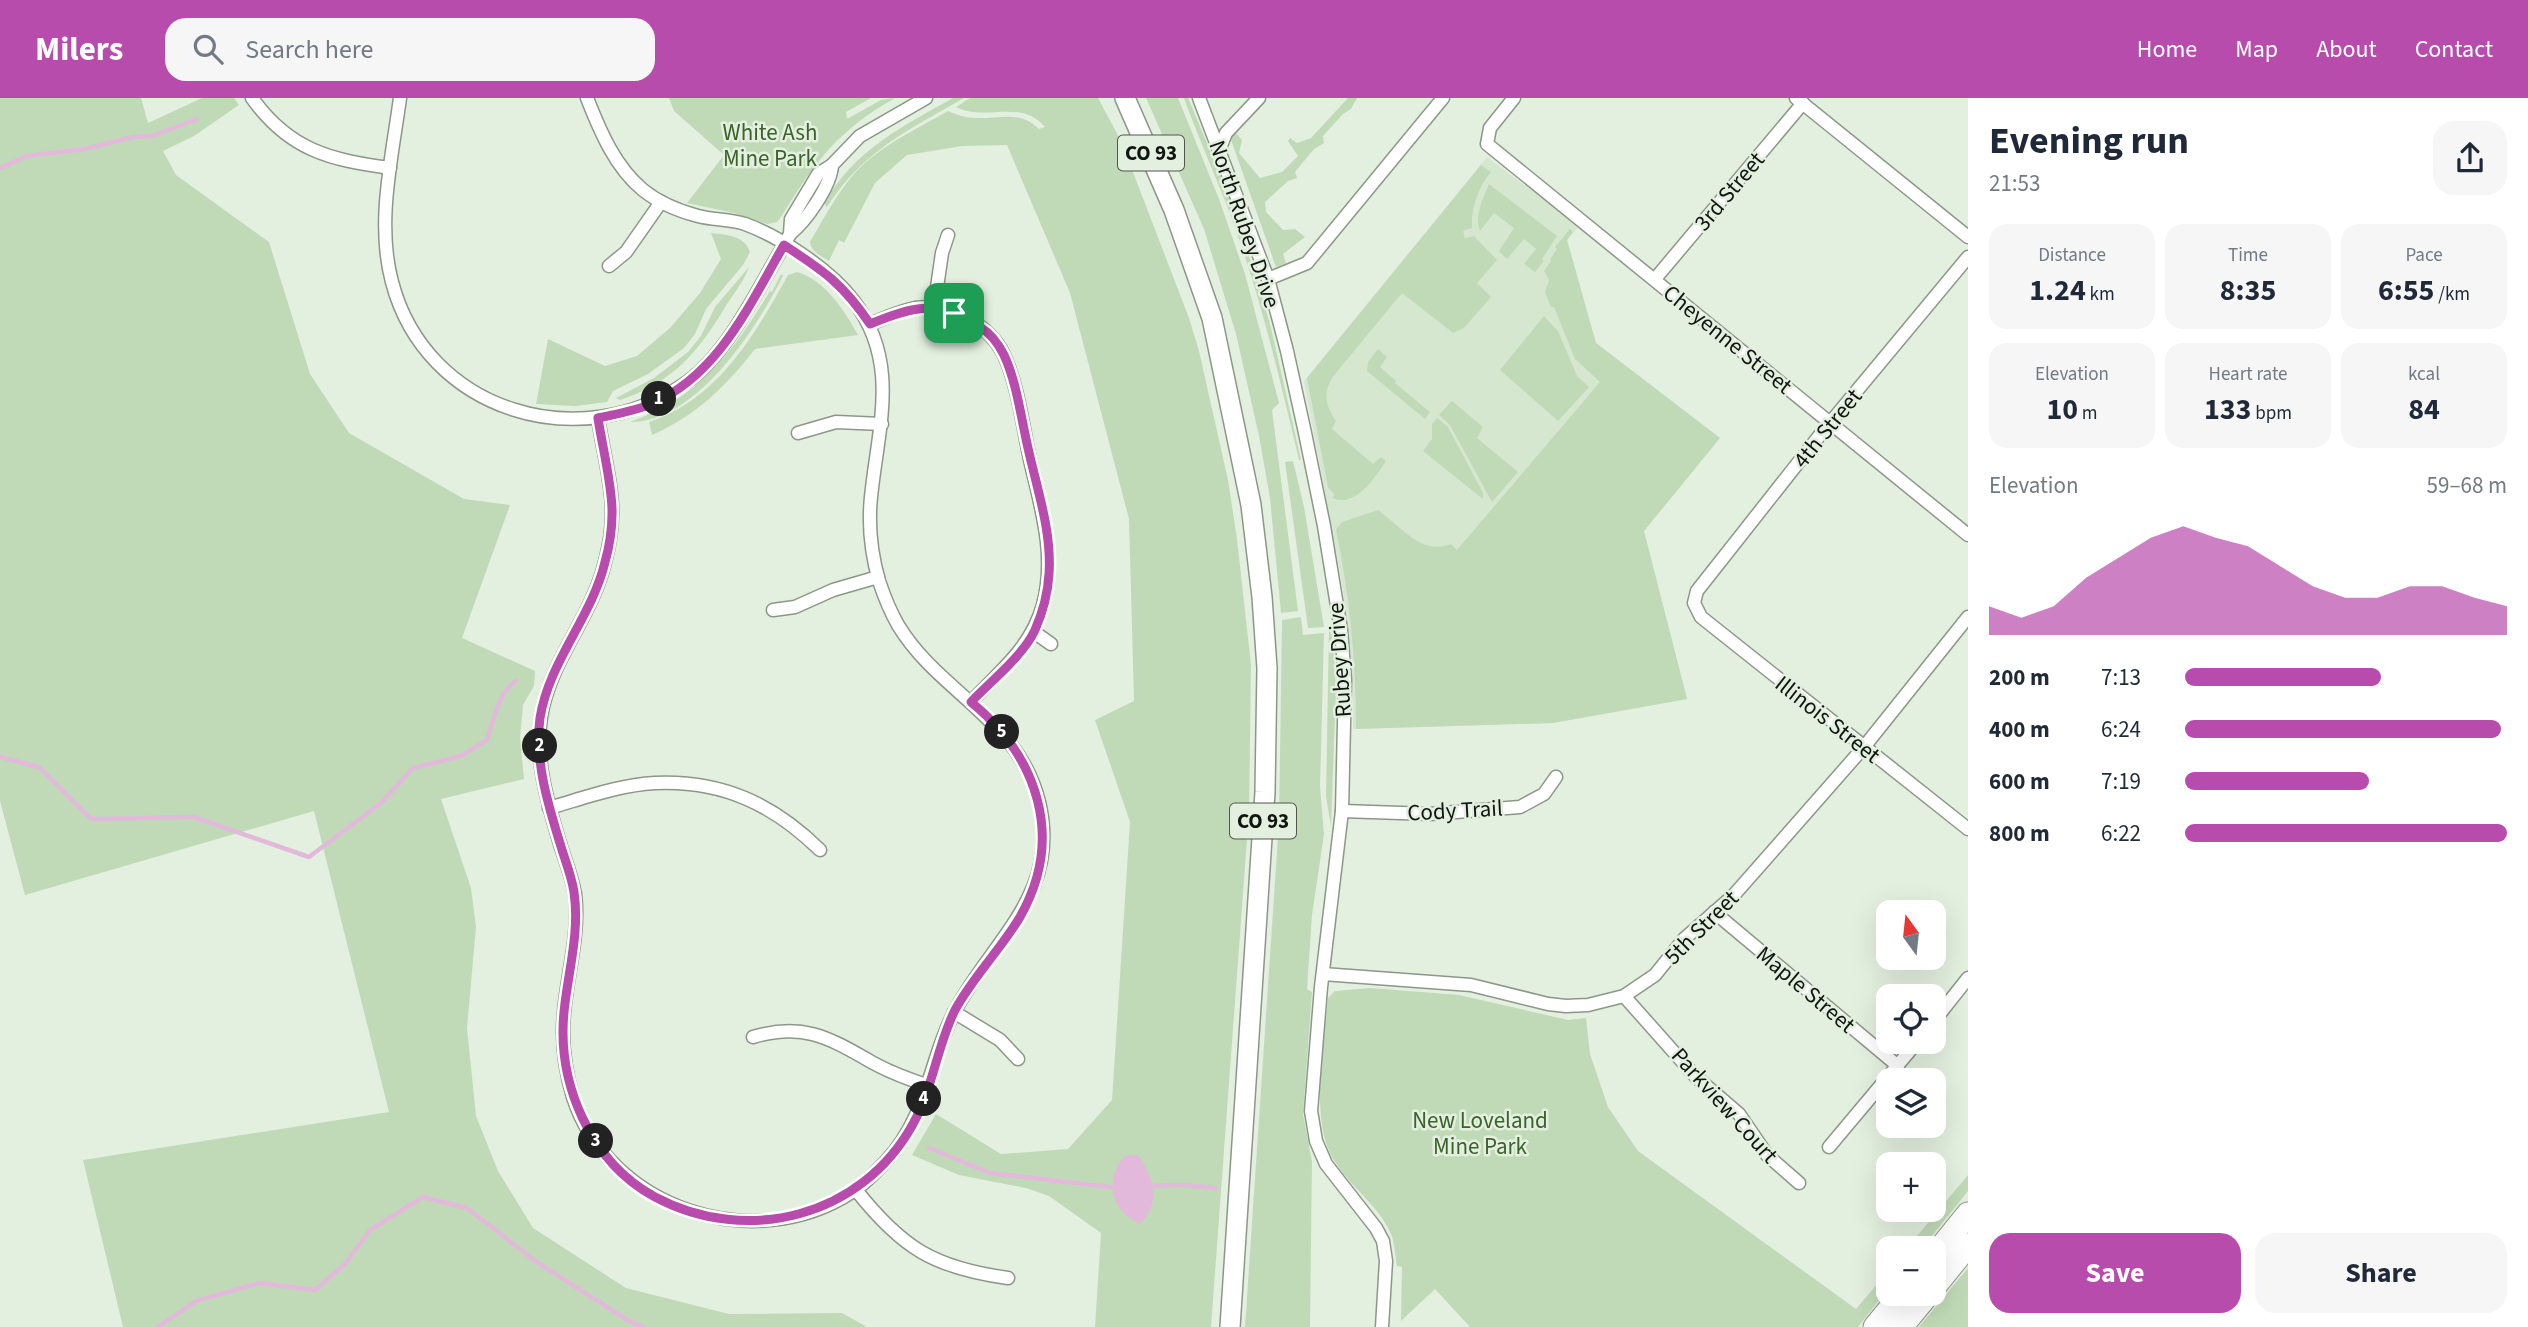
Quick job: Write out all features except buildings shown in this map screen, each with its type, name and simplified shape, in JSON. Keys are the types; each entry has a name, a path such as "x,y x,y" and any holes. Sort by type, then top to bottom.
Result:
{"highway":[{"name":"CO 93","path":"1125,98 1174,210 1212,318 1251,505 1262,597 1267,668 1265,792 1230,1327"},
{"path":"1946,1241 1968,1214"},
{"path":"1946,1272 1968,1245"},
{"path":"1875,1327 1892,1306"},
{"path":"1901,1327 1918,1306"}],"street":[{"path":"252,98 284,133 323,156 349,163 390,168"},
{"path":"400,98 390,168 385,250 392,283 404,317 423,347 452,378 502,407 551,419 598,418 651,404 688,382 718,354 787,240 823,190 831,176 832,165 860,136 926,98"},
{"path":"587,98 608,146 641,189 661,202 697,216 743,223 787,240 842,286 870,324 882,372 882,424 870,500 869,525 872,552 886,602 910,642 1006,736 1020,755 1039,802 1042,839 1035,880 1024,909 954,1012 914,1123 899,1146 856,1190 830,1204 796,1215 758,1222 723,1219 688,1211 653,1196 619,1171 587,1129 574,1098 562,1043 576,922 574,890 550,808 540,752 540,719 551,677 582,619 605,565 613,513 598,418"},
{"name":"North Rubey Drive","path":"1199,98 1268,279 1287,351"},
{"path":"1220,148 1226,133 1259,98"},
{"path":"1268,279 1307,263 1443,98"},
{"name":"Cheyenne Street","path":"1514,98 1490,128 1487,144 1968,535"},
{"path":"1800,101 1968,237"},
{"name":"3rd Street","path":"1656,279 1800,101"},
{"path":"609,266 626,252 661,202"},
{"path":"934,309 942,253 948,235"},
{"name":"4th Street","path":"1695,603 1697,592 1831,423 1968,257"},
{"path":"870,324 901,311 918,308 954,313 980,326 1000,348 1011,378 1049,544 1049,576 1034,632 1022,649 971,702"},
{"name":"Rubey Drive","path":"1287,351 1324,526 1341,630 1345,680 1342,811 1314,1061 1311,1111 1320,1153 1331,1172 1376,1228 1383,1241 1386,1261 1382,1327"},
{"path":"799,433 836,422 882,424"},
{"path":"773,610 795,607 834,590 878,577"},
{"name":"Illinois Street","path":"1695,603 1701,617 1968,829"},
{"name":"5th Street","path":"1323,974 1471,985 1566,1006 1588,1005 1624,996 1655,975 1684,939 1732,896 1864,747 1968,617"},
{"path":"1034,632 1051,644"},
{"name":"Cody Trail","path":"1342,811 1430,814 1520,807 1544,794 1556,777"},
{"path":"550,808 620,788 655,783 705,786 755,801 795,825 820,850"},
{"name":"Maple Street","path":"1714,912 1898,1066"},
{"path":"1946,1006 1968,978"},
{"name":"Parkview Court","path":"1624,996 1696,1077 1739,1114 1767,1155 1798,1183"},
{"path":"954,1012 1000,1040 1018,1059"},
{"path":"753,1037 773,1031 799,1030 818,1034 899,1076 929,1086"},
{"path":"1829,1147 1908,1054"},
{"path":"856,1190 880,1219 920,1251 948,1266 1008,1278"}],"shaded area":[{"path":"1487,157 1579,226 1567,240 1596,343 1720,438 1644,531 1687,699 1553,723 1353,729 1352,668 1343,589 1304,381"},
{"path":"1138,1155 1148,1173 1153,1190 1151,1207 1140,1224 1120,1209 1113,1185 1116,1169 1125,1156"}],"green space":[{"path":"0,98 141,98 148,123 202,98 234,98 239,105 194,136 163,151 176,175 269,242 310,374 349,433 464,499 510,505 462,638 535,671 534,686 523,705 520,738 524,779 441,799 471,888 476,927 467,1028 476,1116 498,1171 533,1228 626,1288 729,1314 842,1313 867,1327 123,1327 83,1160 389,1112 314,811 25,895 0,801"},
{"name":"White Ash Mine Park","path":"669,98 871,98 846,112 847,119 881,100 895,98 842,136 817,164 777,222 767,224 734,213 687,203 724,155 674,111"},
{"path":"953,98 964,98 905,132 872,156 841,187 827,207 824,203 837,184 865,154 898,130"},
{"path":"970,98 1098,98 1121,141 1189,318 1228,480 1251,665 1249,812 1211,1327 1095,1327 1101,1233 1049,1196 1026,1188 959,1175 912,1155 936,1114 1001,1154 1068,1149 1112,1100 1130,822 1095,720 1134,701 1129,519 1070,293 1007,145 962,146 907,155 875,183 844,243 839,240 829,261 814,251 810,242 828,210 857,170 895,141 948,111 972,118 1017,117 1039,129 1045,127 1025,114 967,111 956,107"},
{"path":"1146,98 1178,98 1219,199 1245,274 1279,403 1272,410 1298,611 1281,613 1270,498 1236,334 1204,229"},
{"path":"1184,98 1188,98 1225,186 1258,282 1301,460 1246,261"},
{"path":"1348,98 1357,98 1351,109 1323,136 1324,143 1314,149 1295,172 1297,178 1288,181 1265,202 1266,212 1283,230 1295,229 1305,237 1283,254 1286,263 1276,267 1230,137 1236,133 1242,140 1239,153 1260,178 1282,172 1298,156 1288,141 1290,138 1297,143 1311,138"},
{"path":"1481,165 1491,172 1476,198 1472,228 1463,231 1465,238 1474,236 1497,260 1477,283 1491,297 1464,328 1453,333 1402,293 1335,374 1327,391 1327,403 1336,421 1332,429 1373,464 1381,457 1386,461 1370,483 1357,495 1341,500 1333,498 1334,494 1328,487 1307,378"},
{"path":"1489,184 1557,236 1535,272 1524,264 1536,249 1524,239 1507,259 1499,251 1514,228 1494,213 1480,231 1479,213"},
{"path":"1570,229 1573,232 1567,240 1596,343 1720,438 1644,531 1687,699 1553,723 1356,729 1351,629 1336,530 1342,522 1378,510 1421,543 1440,547 1451,544 1457,550 1600,382 1575,359 1545,292 1549,280 1544,271 1557,249 1555,247"},
{"path":"711,233 739,239 750,252 743,265 706,309 695,334 684,348 648,374 613,391 607,402 575,406 536,404 548,339 605,366 637,356 670,328 700,293 721,259"},
{"path":"749,267 706,336 683,363 656,384 639,393 620,400 616,398 654,378 688,352 701,336 715,307"},
{"path":"797,272 825,289 847,316 858,335 755,349 733,375 697,409 652,435 649,422 673,412 695,398 732,363 762,320 788,275"},
{"path":"781,274 783,276 772,297 741,345 701,390 678,407 654,418 630,422 676,399 712,370 742,334 770,291 772,292"},
{"path":"1544,316 1558,331 1577,376 1589,387 1558,421 1500,370"},
{"path":"1378,349 1387,357 1380,367 1430,412 1425,419 1367,371 1368,362"},
{"path":"1452,401 1483,427 1477,438 1518,472 1492,502 1450,425 1439,415"},
{"path":"1437,418 1448,427 1483,493 1483,499 1423,451 1432,439 1432,424"},
{"path":"1293,461 1304,507 1324,627 1308,628 1285,462"},
{"path":"1301,617 1303,635 1324,633 1320,787 1324,834 1312,915 1307,989 1312,992 1303,1114 1312,1162 1310,1327 1245,1327 1279,822 1282,620"},
{"path":"1329,628 1333,639 1336,689 1331,827 1326,796"},
{"name":"New Loveland Mine Park","path":"1370,988 1459,995 1568,1020 1586,1018 1590,1054 1608,1107 1638,1151 1856,1309 1876,1285 1876,1304 1858,1327 1470,1327 1435,1289 1401,1321 1402,1267 1397,1266 1391,1234 1378,1213 1336,1164 1324,1137 1320,1077 1328,998 1335,991"},
{"path":"1968,1175 1968,1191 1946,1218 1946,1201"},
{"path":"1929,1222 1943,1222 1932,1236 1917,1236"},
{"path":"1968,1268 1968,1327 1919,1327 1936,1306 1946,1306 1946,1294"}],"waterway":[{"path":"0,168 27,156 85,149 133,137 152,136 197,119"},
{"path":"0,757 39,767 91,819 194,817 309,857 381,803 413,768 461,756 487,740 501,699 516,681"},
{"path":"929,1148 990,1173 1118,1188"},
{"path":"1148,1186 1215,1188"},
{"path":"158,1327 196,1301 259,1283 315,1290 345,1264 370,1230 423,1197 467,1208 538,1263 629,1321 643,1327"}],"route":[{"path":"784,245 842,286 870,324 901,311 918,308 954,313 980,326 1000,348 1005,358 1049,544 1049,576 1034,632 1022,649 971,702 1006,736 1020,755 1031,778 1043,827 1042,852 1035,880 1018,919 954,1012 914,1123 885,1163 856,1190 830,1204 796,1215 758,1222 723,1219 688,1211 653,1196 619,1171 587,1129 574,1098 562,1043 576,922 574,890 550,808 540,752 540,719 551,677 582,619 605,565 613,513 598,418 651,404 688,382 718,354 784,245"}]}
